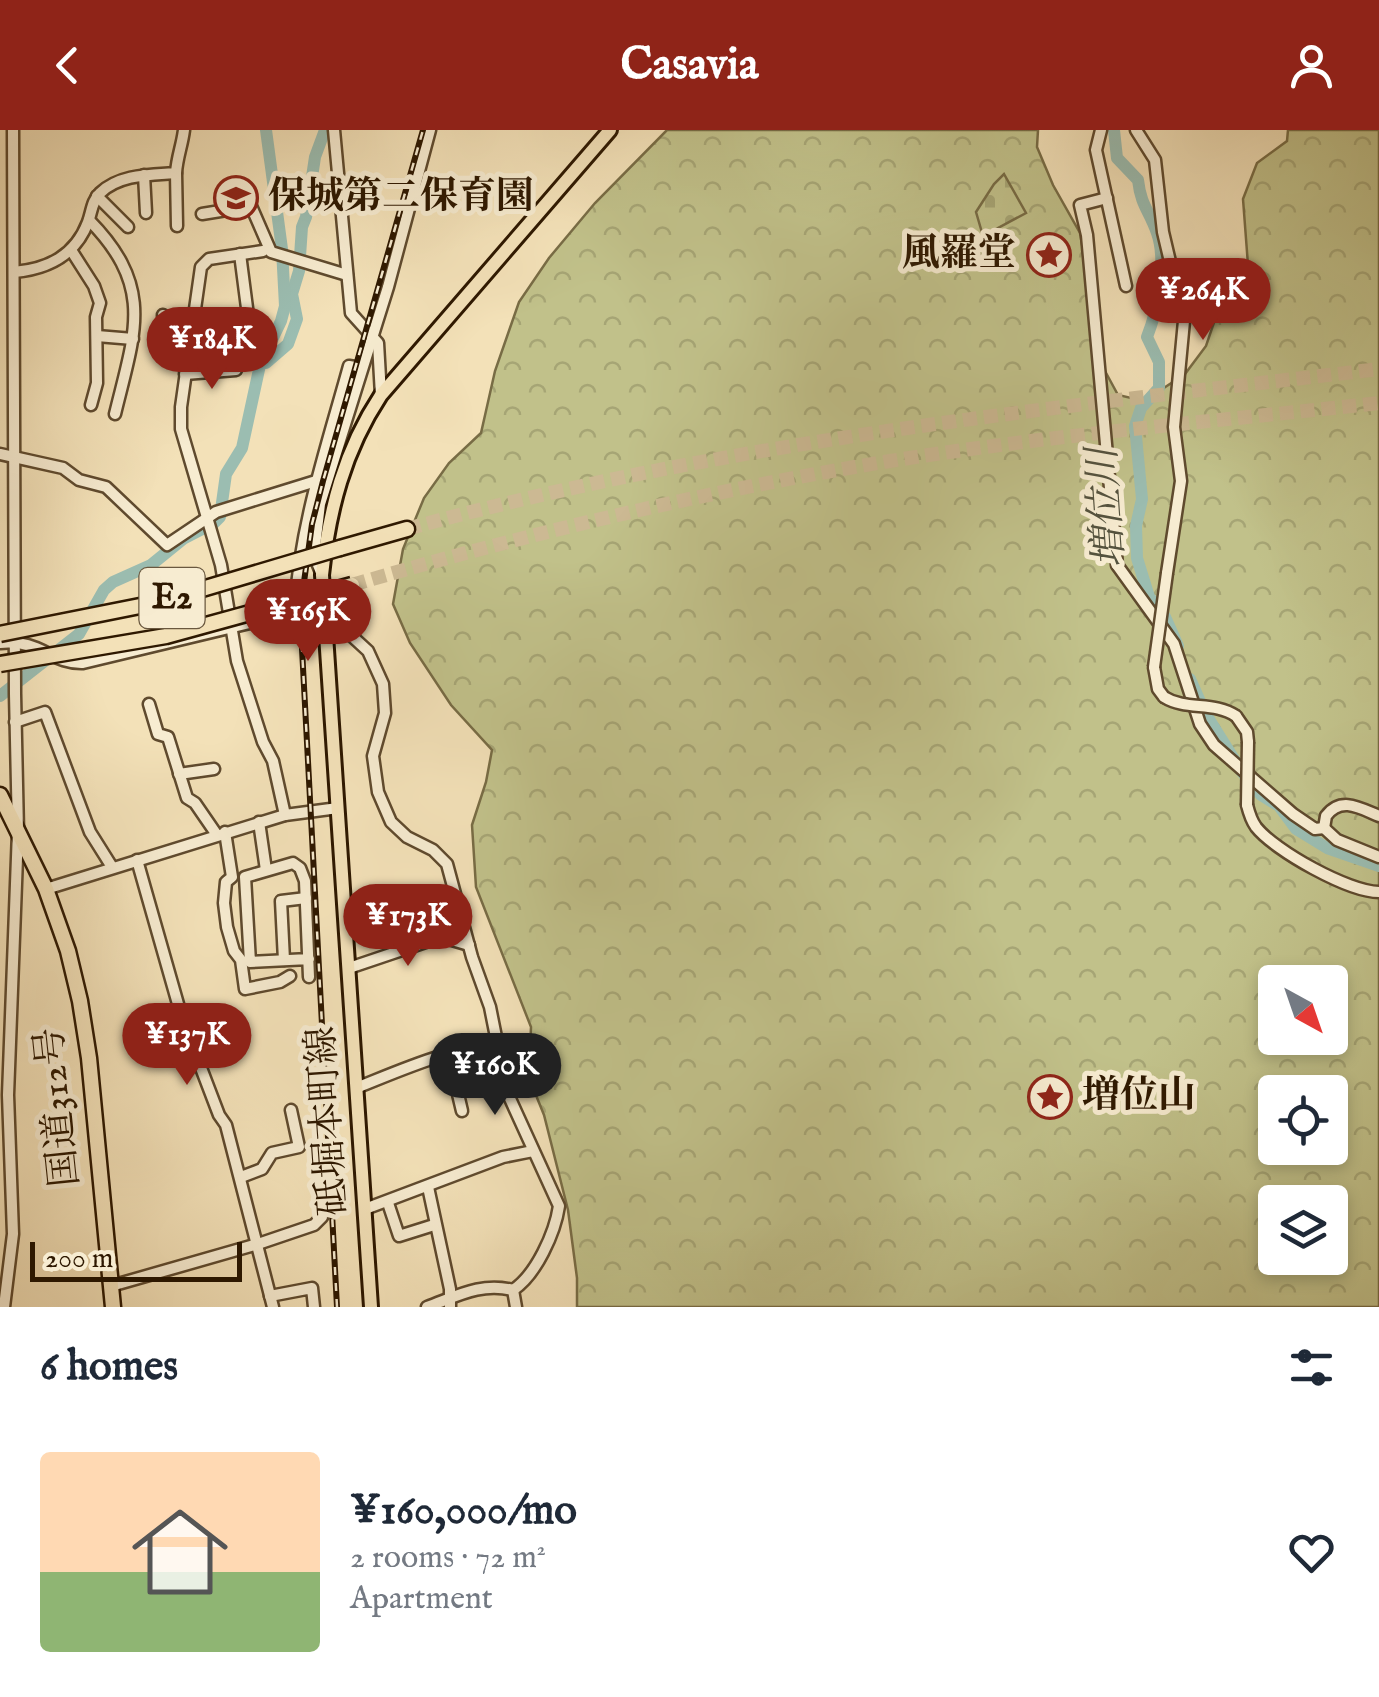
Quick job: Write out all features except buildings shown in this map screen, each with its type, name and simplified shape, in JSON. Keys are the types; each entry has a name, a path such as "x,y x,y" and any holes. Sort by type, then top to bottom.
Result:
{"highway":[{"name":"E2","path":"0,634 155,603 407,529"},
{"name":"E2","path":"0,664 166,636 352,584"},
{"name":"国道312号","path":"0,795 46,889 68,952 86,1034 112,1307"}],"main road":[{"name":"砥堀本町線","path":"371,1307 322,576 326,532 344,467 381,395 610,130"}],"street":[{"path":"4,1307 13,1234 8,1096 18,831 13,130"},
{"path":"176,226 177,151 182,146 184,130"},
{"path":"334,130 351,312 378,344 381,395"},
{"path":"322,576 314,555 317,519 388,287 430,130"},
{"path":"1101,130 1096,150 1126,286"},
{"path":"1136,130 1154,160 1163,232 1184,322 1174,426 1181,481 1154,667 1158,690 1180,704 1218,707 1236,716 1247,732 1247,806 1258,830 1294,856 1350,884 1379,892"},
{"path":"14,272 46,266 71,250 97,196 117,182 176,173"},
{"path":"144,175 146,213"},
{"path":"97,196 128,227"},
{"path":"1107,198 1080,205 1087,235 1118,565 1174,644 1200,724 1214,745 1315,829 1324,828 1337,840 1379,856"},
{"path":"202,214 251,206 267,252"},
{"path":"88,220 109,240 131,283 136,310 115,414"},
{"path":"71,250 100,303 96,314 96,382 91,406"},
{"path":"285,814 273,761 262,742 237,662 211,516 181,429 185,374 201,267 209,259 267,252 347,276"},
{"path":"240,254 252,354"},
{"path":"163,315 167,353 188,356"},
{"path":"97,336 133,339"},
{"path":"0,643 40,648 69,662 83,664 291,613 316,481 349,366 361,368"},
{"path":"185,374 236,370"},
{"path":"0,454 63,468 79,480 106,486 166,545 211,516 316,481"},
{"path":"326,600 343,628 368,651 383,684 385,712 373,756 378,792 392,822 406,837 433,850 446,864 490,1007 507,1092 559,1206 532,1272 514,1290"},
{"path":"149,704 158,734 168,738 187,798 221,833 232,877 226,882 225,914 234,951 241,960 244,989 280,982 290,976"},
{"path":"15,722 45,712 90,832 112,867"},
{"path":"179,774 214,768"},
{"path":"1324,828 1326,816 1339,804 1379,816"},
{"path":"46,889 285,814 338,808"},
{"path":"259,822 266,870"},
{"path":"136,860 182,1018 218,1115 226,1126 271,1301 312,1288 314,1307"},
{"path":"308,959 250,962 245,878 293,862 300,868 306,881 309,977"},
{"path":"284,960 281,901 306,898"},
{"path":"349,968 432,940 445,938 469,946"},
{"path":"356,1088 449,1056 485,1046 499,1048"},
{"path":"449,1056 462,1111"},
{"path":"240,1177 262,1169 272,1154 300,1147 291,1110"},
{"path":"364,1210 503,1156 533,1151"},
{"path":"428,1187 450,1303"},
{"path":"388,1203 399,1236 434,1224"},
{"path":"110,1286 258,1244 314,1224 322,1217"},
{"path":"427,1307 450,1303 488,1286 514,1290"},
{"path":"514,1290 516,1307"}],"green space":[{"path":"667,130 1038,130 1037,147 1080,233 1094,313 1092,347 1118,395 1144,401 1185,374 1206,346 1223,296 1248,265 1243,199 1257,163 1287,141 1288,130 1379,130 1379,1307 577,1307 568,1210 544,1115 529,1078 531,1027 476,887 472,825 492,750 451,705 410,643 393,604 403,549 424,498 449,463 481,433 495,371 519,302 595,203"},
{"path":"1004,174 1026,213 983,236 976,212"}],"waterway":[{"path":"0,696 79,634 104,590 113,582 151,565 183,539 220,517 226,474 242,448 260,365 285,306 282,249 266,130"},
{"path":"266,363 288,344 297,319 292,294 299,271 302,227 315,157 325,130"},
{"name":"増位川","path":"1114,130 1117,158 1138,180 1160,245 1160,285 1147,337 1159,362 1159,388 1141,408 1135,426 1142,499 1136,526 1137,558 1149,597 1165,617 1178,646"},
{"name":"増位川","path":"1190,679 1205,713 1261,795 1279,806 1296,829 1327,848 1379,866"}],"tunnel":[{"path":"407,529 527,498 768,450 1012,414 1379,369"},
{"path":"352,585 619,515 822,473 1012,444 1379,403"}],"railway":[{"path":"337,1307 300,611 312,524 423,130"}],"place":[{"name":"保城第二保育園","path":"236,198"},
{"name":"風羅堂","path":"1049,255"},
{"name":"増位山","path":"1050,1097"}]}
